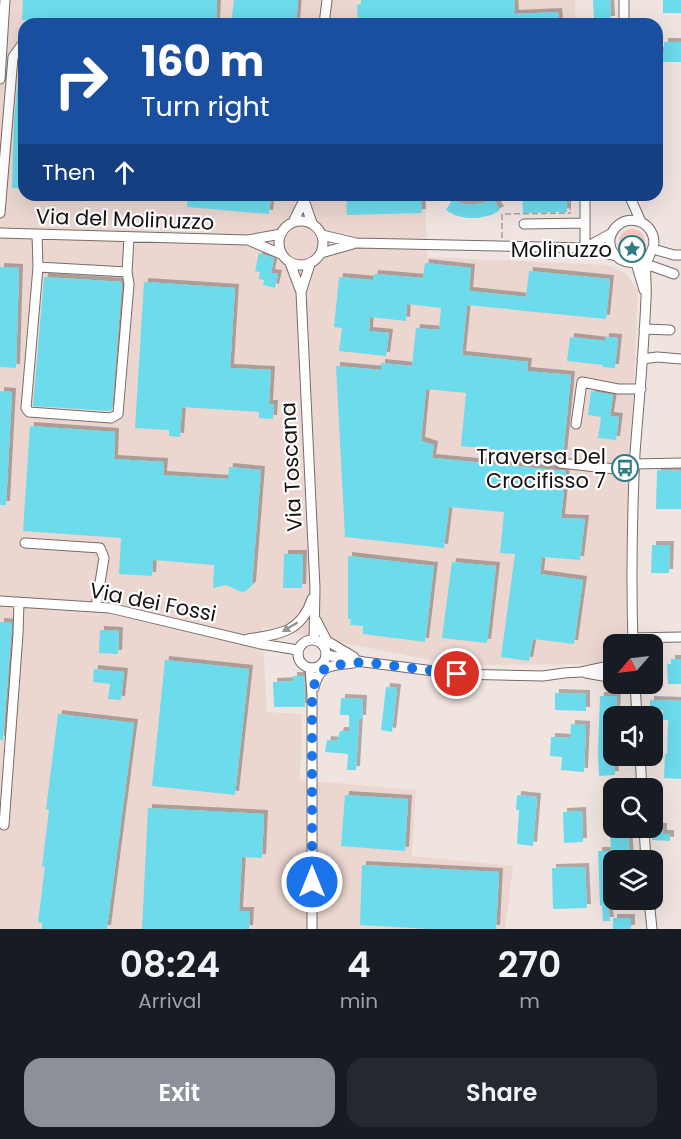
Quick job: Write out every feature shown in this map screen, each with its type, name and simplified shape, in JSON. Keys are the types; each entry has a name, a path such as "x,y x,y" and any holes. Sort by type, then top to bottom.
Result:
{"street":[{"path":"0,80 4,0"},
{"path":"325,18 327,0"},
{"path":"624,0 624,18"},
{"path":"0,213 13,57 18,50"},
{"path":"293,222 302,201"},
{"path":"305,201 312,223"},
{"path":"585,201 585,248"},
{"path":"628,221 630,201"},
{"path":"632,201 641,222"},
{"path":"299,220 312,223 322,235 321,253 310,264 303,266 290,263 281,254 280,234 293,222 299,220"},
{"path":"585,248 612,233 621,223 634,220 647,226 654,239 646,258 646,300 635,468 632,634"},
{"path":"524,224 585,223"},
{"name":"Via del Molinuzzo","path":"0,233 248,240 280,234"},
{"path":"612,233 611,245 616,256"},
{"path":"37,234 38,267 26,408 29,411 111,418 118,414 129,284 127,272 129,237"},
{"path":"322,235 356,243 585,248 616,256 630,263 646,258 681,255"},
{"name":"Via del Molinuzzo","path":"248,240 281,254"},
{"path":"321,253 356,243"},
{"path":"646,258 674,274"},
{"name":"Via Toscana","path":"290,263 301,292 315,588 314,640"},
{"name":"Via Toscana","path":"301,292 310,264"},
{"path":"38,267 127,272"},
{"path":"644,329 670,330"},
{"path":"642,359 657,357 681,359"},
{"path":"576,424 582,382 618,389 640,389"},
{"path":"560,463 635,468 681,463"},
{"path":"25,543 100,548 104,558 96,607"},
{"path":"244,639 286,632 299,622 308,610 315,588"},
{"name":"Via dei Fossi","path":"0,601 110,608 298,650"},
{"path":"4,825 18,633 18,603"},
{"path":"315,618 327,641 364,662"},
{"path":"663,639 681,637"},
{"path":"314,640 321,644 326,656 319,666 310,668 300,662 298,650 306,641 314,640"},
{"path":"326,656 457,674 543,676 581,672 603,676"},
{"path":"312,695 315,682 328,666 364,662"},
{"path":"581,672 603,666"},
{"path":"310,668 312,929"},
{"path":"650,910 652,929"}],"path":[{"path":"570,201 571,223"}],"shaded area":[{"path":"0,0 575,0 575,18 18,18 18,201 425,201 427,257 607,265 625,273 638,290 626,569 626,634 603,634 603,664 457,665 262,627 267,712 302,714 300,780 416,790 412,856 513,866 505,929 0,929"},
{"path":"632,229 641,233 645,242 641,251 632,255 623,251 619,242 623,233"}],"building":[{"path":"23,0 217,0 216,18 22,18"},
{"path":"234,0 298,0 296,18 232,18"},
{"path":"361,0 514,0 515,14 558,12 558,18 358,18 357,5 361,4"},
{"path":"593,0 610,0 611,18 594,18"},
{"path":"663,0 681,0 681,13 663,13"},
{"path":"664,42 681,42 681,62 663,62"},
{"path":"18,80 18,188 12,188"},
{"path":"188,201 270,201 269,214 187,207"},
{"path":"346,201 421,201 422,213 347,215"},
{"path":"456,201 469,205 494,201 500,210 492,215 467,218 454,215 446,210 451,202"},
{"path":"522,201 567,201 567,212 523,213"},
{"path":"259,253 274,258 271,273 278,274 275,288 263,285 264,280 259,279 260,272 255,271"},
{"path":"425,263 471,268 469,291 526,297 529,271 610,279 606,319 467,305 462,355 528,362 527,371 571,375 563,457 461,446 466,393 426,389 421,441 434,445 432,458 566,471 561,518 585,519 580,560 542,557 540,574 583,580 574,644 533,639 529,661 501,657 515,554 500,553 504,512 449,507 444,548 345,537 336,366 381,370 381,363 412,366 416,328 439,330 441,308 407,304 406,321 370,317 369,331 389,333 386,356 339,351 342,328 334,327 339,277 373,280 374,274 423,278"},
{"path":"0,267 19,268 16,368 0,367"},
{"path":"44,277 122,282 112,410 33,406"},
{"path":"144,282 235,288 230,368 271,370 269,404 274,404 273,419 259,418 259,412 182,407 180,437 169,436 169,430 135,428"},
{"path":"570,337 605,341 605,337 618,338 615,368 567,361"},
{"path":"0,391 12,392 6,505 0,505"},
{"path":"591,391 613,395 610,416 619,417 616,440 598,438 601,417 588,415"},
{"path":"30,426 115,432 114,459 164,462 163,475 228,479 229,467 261,470 252,585 246,591 241,592 226,585 213,588 214,565 153,560 152,576 119,574 121,538 23,531"},
{"path":"657,470 681,471 681,509 656,509"},
{"path":"652,545 670,545 669,573 651,573"},
{"path":"284,554 303,554 302,588 283,588"},
{"path":"348,556 434,566 425,642 363,634 363,626 350,625 351,619 348,619"},
{"path":"452,562 496,566 487,643 442,638"},
{"path":"0,622 12,623 3,740 0,740"},
{"path":"100,630 119,631 118,654 99,653"},
{"path":"671,659 681,659 681,684 668,684 667,664 671,664"},
{"path":"165,660 249,669 235,795 152,786"},
{"path":"94,669 124,672 121,700 108,699 110,684 93,682"},
{"path":"293,676 304,676 305,707 274,707 273,682 293,681"},
{"path":"386,687 397,688 392,732 381,730"},
{"path":"555,693 586,694 586,711 555,710"},
{"path":"600,696 617,696 617,706 603,706 603,766 615,766 615,775 599,776"},
{"path":"341,698 363,699 362,719 359,719 356,770 347,770 348,754 325,752 327,740 337,741 340,731 349,731 349,715 340,715"},
{"path":"650,700 681,701 681,779 664,778 668,720 663,720 663,706 650,706"},
{"path":"58,714 134,723 107,929 42,929 42,923 38,922 49,810 46,809"},
{"path":"571,724 586,725 584,772 561,770 562,757 550,756 551,737 570,738"},
{"path":"345,795 408,799 405,851 341,846"},
{"path":"517,795 537,797 533,846 517,844 519,810 516,810"},
{"path":"148,808 264,814 262,858 242,857 239,911 250,911 249,929 142,929"},
{"path":"582,811 583,842 564,843 563,812"},
{"path":"663,834 670,834 670,841 652,840 652,838 663,838"},
{"path":"610,838 629,838 629,850 611,850"},
{"path":"598,851 603,851 603,910 609,910 610,921 603,921 602,905 600,906"},
{"path":"362,865 499,872 496,929 429,929 360,925"},
{"path":"585,867 587,908 553,909 552,868"},
{"path":"613,918 631,918 631,929 613,929"}],"place":[{"name":"Molinuzzo","path":"632,249"},
{"name":"Traversa Del Crocifisso 7","path":"625,468"}],"route":[{"path":"312,882 312,695 320,673 328,666 364,662 457,674"}]}
